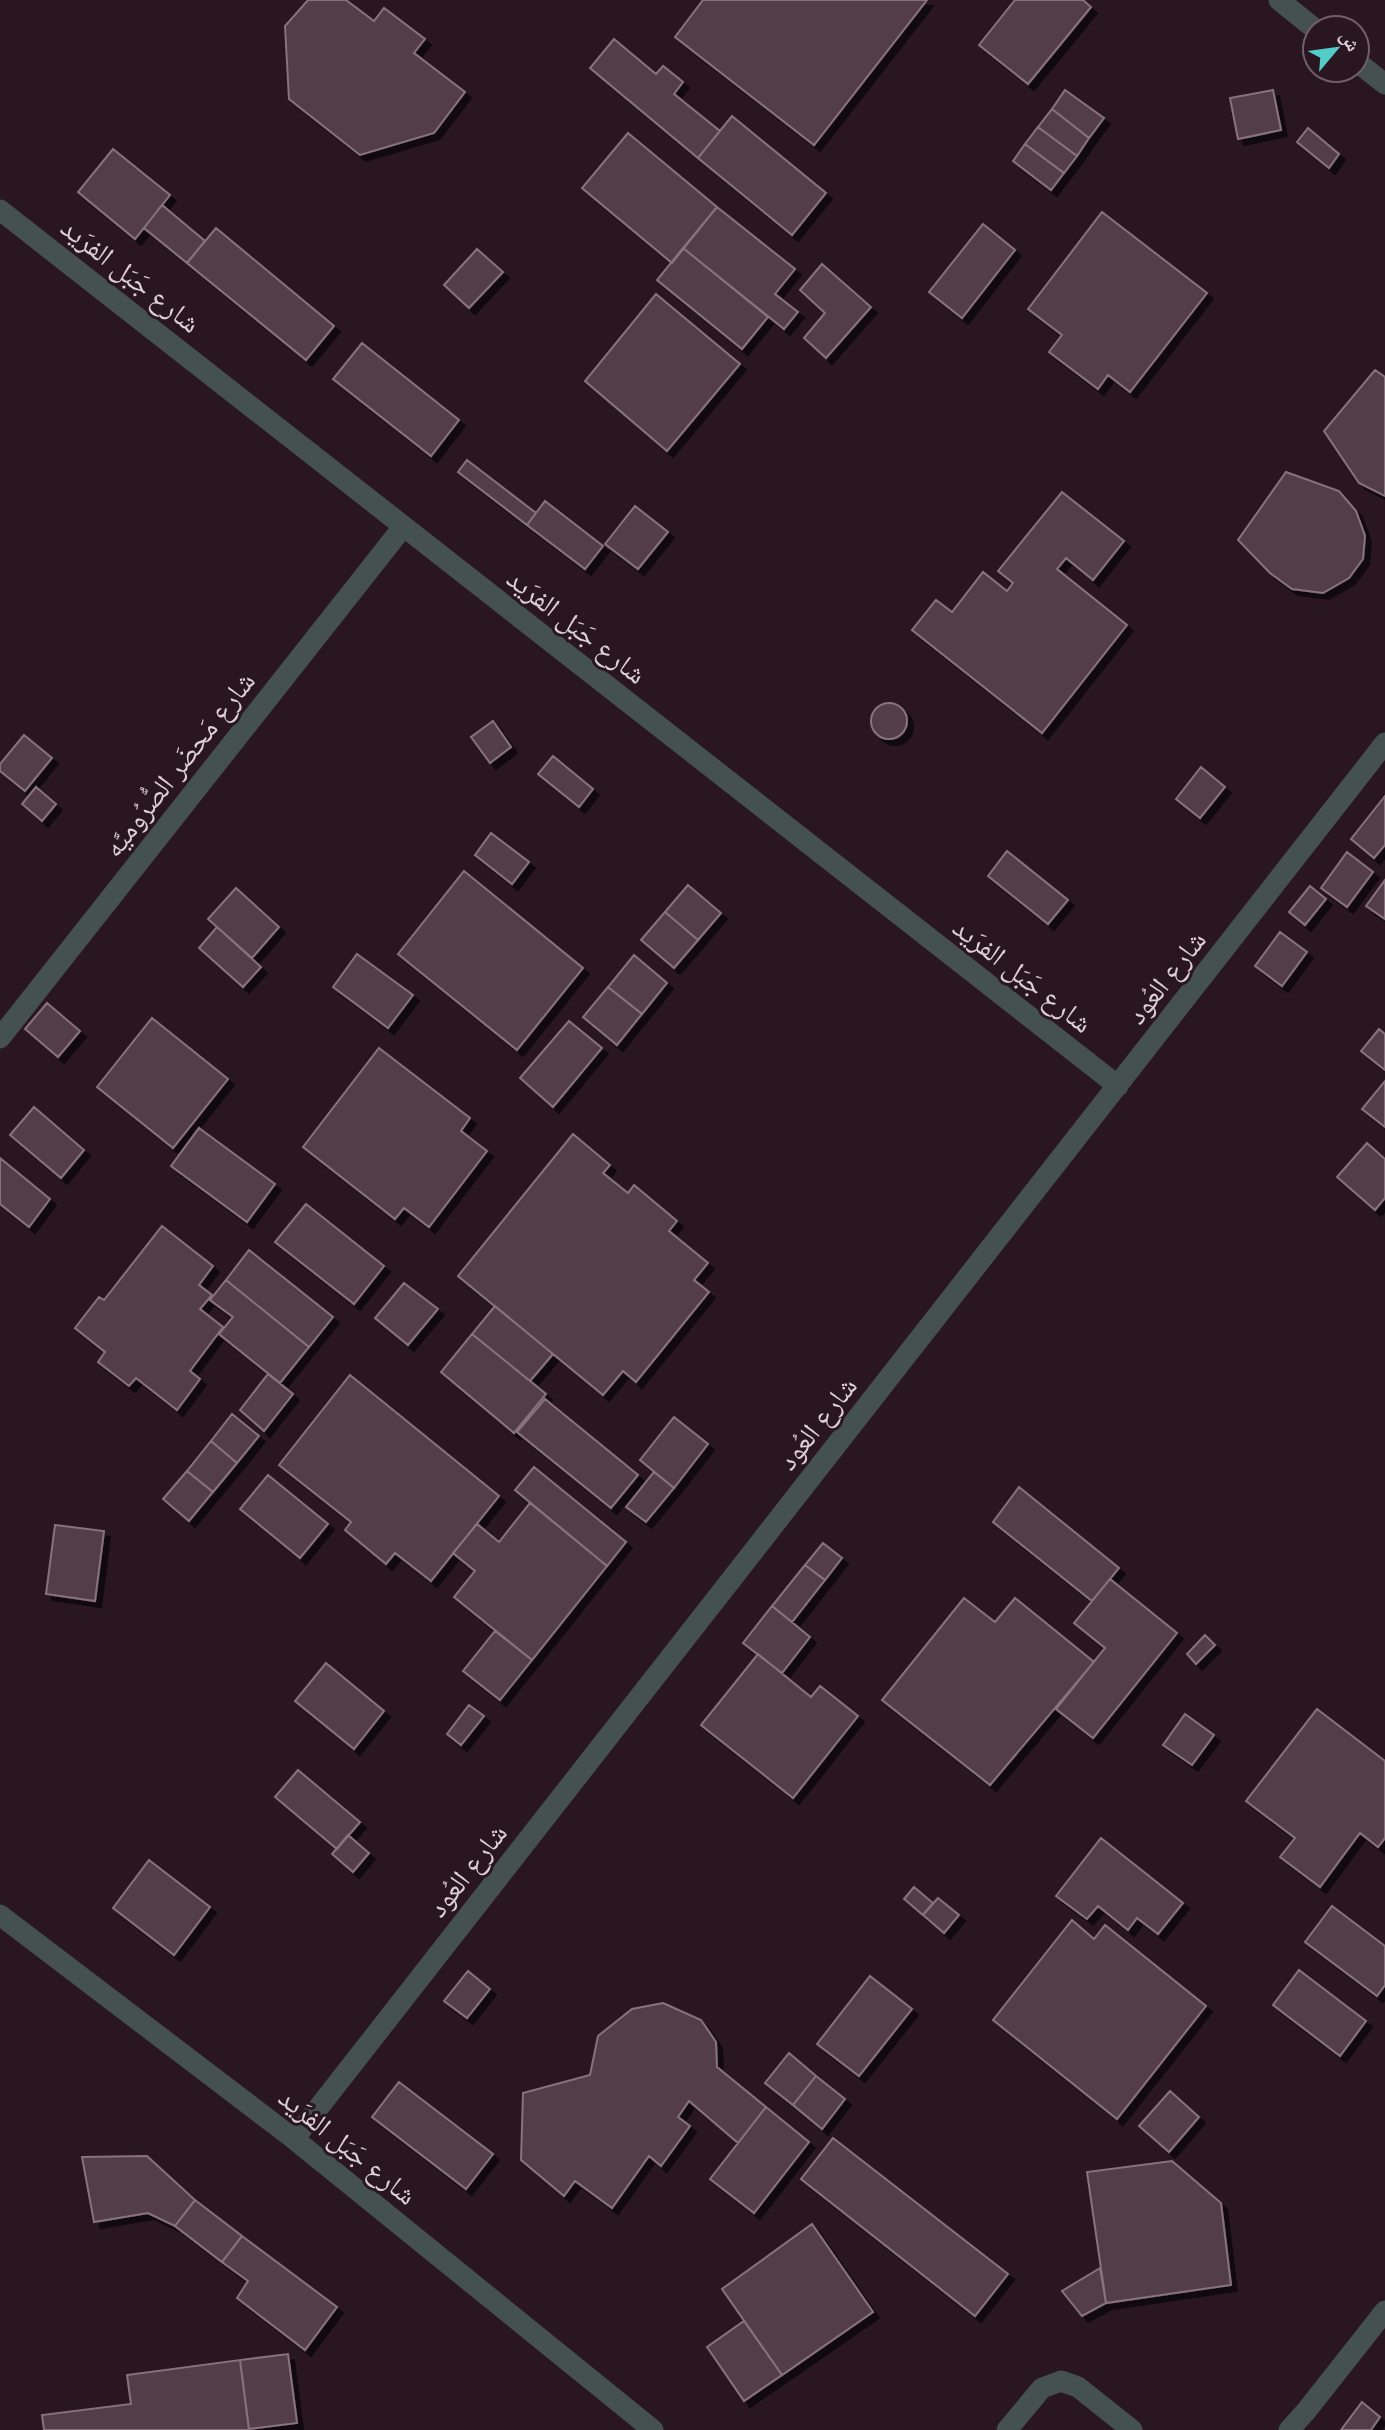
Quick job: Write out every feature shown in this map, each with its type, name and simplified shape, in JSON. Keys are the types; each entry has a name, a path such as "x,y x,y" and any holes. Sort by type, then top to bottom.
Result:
{"street":[{"path":"1279,0 1301,18"},
{"path":"1371,73 1385,84"},
{"name":"شارع جَبَل الفرَيد","path":"0,209 1118,1086"},
{"name":"شارع مَحضَر الصُّرُوميَّه","path":"0,1038 403,527"},
{"name":"شارع العُود","path":"294,2139 1385,743"},
{"name":"شارع جَبَل الفرَيد","path":"0,1914 294,2139 653,2430"},
{"path":"1289,2430 1385,2311"},
{"path":"1007,2430 1042,2388 1060,2381 1078,2387 1132,2430"}],"building":[{"path":"308,0 346,0 374,21 384,8 425,39 414,53 465,92 434,133 360,155 289,99 285,26"},
{"path":"703,0 927,0 814,145 675,37"},
{"path":"1015,0 1083,0 1091,7 1028,84 979,45"},
{"path":"614,39 656,74 663,66 683,82 674,94 720,131 698,158 590,68"},
{"path":"1065,90 1104,118 1089,138 1052,109"},
{"path":"1273,90 1281,130 1238,139 1230,98"},
{"path":"1052,109 1089,138 1077,156 1038,127"},
{"path":"732,116 826,193 792,235 698,158"},
{"path":"1038,127 1077,156 1064,173 1025,144"},
{"path":"1308,128 1339,154 1329,168 1297,142"},
{"path":"628,133 717,207 672,263 582,188"},
{"path":"1025,144 1064,173 1051,190 1013,161"},
{"path":"113,149 170,195 135,239 78,192"},
{"path":"162,205 205,241 187,263 144,228"},
{"path":"717,207 795,269 775,294 798,312 784,329 683,248"},
{"path":"1102,212 1207,293 1130,392 1108,375 1098,389 1049,352 1062,335 1028,309"},
{"path":"983,224 1015,250 962,318 929,292"},
{"path":"216,228 334,326 306,360 187,263"},
{"path":"683,248 768,317 742,349 657,280"},
{"path":"477,249 503,272 469,308 444,285"},
{"path":"822,264 871,307 826,358 804,338 825,313 800,290"},
{"path":"656,294 740,364 667,451 585,381"},
{"path":"362,343 459,420 431,456 333,379"},
{"path":"1375,370 1385,377 1385,496 1359,483 1324,431"},
{"path":"467,460 536,513 527,525 458,472"},
{"path":"1286,472 1339,491 1356,511 1365,536 1363,559 1349,578 1323,593 1292,589 1270,573 1238,540"},
{"path":"1062,492 1124,541 1093,580 1066,558 1057,569 1127,625 1042,733 912,630 936,600 952,612 983,572 1007,591 1013,583 998,571"},
{"path":"545,501 603,546 585,569 527,525"},
{"path":"635,506 668,532 638,569 605,544"},
{"path":"889,703 902,708 907,721 902,734 889,739 876,734 871,721 876,708"},
{"path":"493,721 511,747 490,763 471,737"},
{"path":"24,735 52,758 25,791 0,771 0,764"},
{"path":"553,756 593,789 579,807 538,774"},
{"path":"1201,767 1225,787 1200,818 1176,799"},
{"path":"36,787 56,804 42,821 22,804"},
{"path":"1385,796 1385,845 1374,858 1351,839"},
{"path":"491,833 529,862 512,884 475,855"},
{"path":"1007,851 1068,900 1048,924 988,876"},
{"path":"1347,852 1373,872 1347,907 1321,888"},
{"path":"464,871 583,968 517,1050 398,954"},
{"path":"1385,880 1385,919 1366,906"},
{"path":"688,885 721,913 698,940 665,912"},
{"path":"1310,886 1326,899 1305,925 1289,912"},
{"path":"236,888 279,927 252,958 208,919"},
{"path":"665,912 698,940 674,968 641,940"},
{"path":"217,927 261,967 243,987 199,948"},
{"path":"1280,932 1307,952 1282,986 1255,966"},
{"path":"357,954 413,995 388,1028 333,987"},
{"path":"634,955 667,983 642,1014 608,987"},
{"path":"608,987 642,1014 617,1045 583,1017"},
{"path":"47,1003 80,1031 58,1057 25,1029"},
{"path":"152,1018 228,1079 173,1148 97,1087"},
{"path":"569,1021 602,1048 553,1107 520,1078"},
{"path":"1379,1029 1385,1034 1385,1070 1361,1051"},
{"path":"379,1048 470,1118 461,1131 487,1151 429,1227 404,1208 395,1219 303,1147"},
{"path":"1385,1081 1385,1127 1362,1109"},
{"path":"34,1107 84,1150 61,1178 10,1135"},
{"path":"199,1128 275,1184 247,1222 171,1166"},
{"path":"573,1134 610,1165 603,1173 628,1193 634,1185 677,1221 669,1231 708,1263 694,1280 709,1292 636,1382 623,1371 603,1395 458,1276"},
{"path":"1367,1143 1385,1159 1385,1198 1375,1210 1337,1177"},
{"path":"0,1158 50,1199 29,1227 0,1204"},
{"path":"306,1204 384,1266 354,1304 275,1242"},
{"path":"162,1226 213,1266 199,1285 212,1295 200,1309 223,1327 190,1371 200,1379 177,1410 136,1378 129,1386 98,1362 105,1352 75,1328 99,1297 104,1300"},
{"path":"249,1250 333,1317 309,1347 226,1280"},
{"path":"226,1280 309,1347 280,1383 219,1334 233,1317 210,1300"},
{"path":"404,1283 438,1309 408,1345 375,1318"},
{"path":"495,1306 553,1354 530,1381 472,1334"},
{"path":"472,1334 546,1394 514,1433 441,1372"},
{"path":"268,1374 293,1394 264,1431 240,1410"},
{"path":"350,1375 499,1496 431,1581 395,1553 386,1564 345,1530 351,1522 279,1465"},
{"path":"545,1399 638,1475 611,1508 517,1432"},
{"path":"232,1414 259,1436 237,1463 211,1441"},
{"path":"674,1417 708,1444 674,1488 640,1460"},
{"path":"211,1441 237,1463 213,1492 187,1471"},
{"path":"534,1467 626,1542 607,1566 515,1490"},
{"path":"187,1471 213,1492 189,1521 163,1499"},
{"path":"654,1472 674,1488 646,1522 626,1507"},
{"path":"268,1475 328,1524 300,1558 240,1509"},
{"path":"1019,1487 1119,1568 1092,1601 993,1522"},
{"path":"530,1503 607,1566 532,1660 454,1597 475,1571 453,1553 477,1524 499,1542"},
{"path":"55,1525 104,1531 95,1601 46,1594"},
{"path":"823,1543 842,1558 825,1580 805,1565"},
{"path":"805,1565 825,1580 792,1622 772,1606"},
{"path":"1110,1579 1177,1633 1093,1738 1056,1709 1105,1648 1074,1623"},
{"path":"964,1598 995,1622 1015,1598 1094,1662 990,1785 882,1700"},
{"path":"772,1606 810,1637 782,1673 743,1643"},
{"path":"495,1631 532,1660 500,1700 463,1671"},
{"path":"1205,1635 1215,1645 1196,1664 1187,1654"},
{"path":"758,1654 811,1697 820,1686 858,1716 793,1798 701,1725"},
{"path":"326,1663 384,1711 354,1749 295,1701"},
{"path":"469,1705 484,1716 461,1745 447,1734"},
{"path":"1317,1709 1385,1761 1385,1838 1378,1847 1360,1833 1320,1887 1280,1857 1295,1838 1246,1801"},
{"path":"1185,1714 1214,1735 1192,1765 1163,1745"},
{"path":"298,1770 360,1822 337,1849 275,1797"},
{"path":"348,1835 369,1853 353,1872 332,1854"},
{"path":"1101,1838 1183,1903 1158,1934 1137,1918 1128,1930 1098,1906 1087,1919 1056,1896"},
{"path":"149,1860 210,1907 174,1955 113,1908"},
{"path":"914,1887 933,1903 923,1915 904,1899"},
{"path":"938,1898 959,1915 944,1933 923,1915"},
{"path":"1332,1906 1385,1946 1385,1985 1377,1996 1305,1942"},
{"path":"1072,1920 1094,1939 1105,1925 1206,2006 1117,2119 993,2020"},
{"path":"1299,1970 1366,2021 1340,2056 1273,2005"},
{"path":"468,1971 490,1989 467,2018 444,2001"},
{"path":"870,1976 912,2009 859,2076 817,2044"},
{"path":"663,2003 701,2020 716,2042 717,2067 766,2107 738,2143 689,2101 678,2117 690,2126 661,2166 649,2156 612,2208 575,2181 564,2196 521,2160 523,2093 590,2075 598,2036 632,2009"},
{"path":"789,2053 816,2076 793,2105 765,2083"},
{"path":"816,2076 845,2099 822,2129 793,2105"},
{"path":"399,2082 493,2154 466,2189 372,2117"},
{"path":"1170,2091 1199,2117 1169,2152 1139,2126"},
{"path":"766,2107 809,2142 754,2213 710,2179"},
{"path":"833,2138 1008,2274 975,2316 801,2179"},
{"path":"147,2156 195,2200 175,2226 148,2213 94,2222 82,2157"},
{"path":"1172,2161 1221,2203 1231,2285 1106,2303 1087,2172"},
{"path":"195,2200 242,2236 222,2262 175,2226"},
{"path":"812,2224 873,2312 782,2375 722,2289"},
{"path":"242,2236 337,2307 305,2350 237,2298 248,2281 222,2262"},
{"path":"1100,2268 1106,2303 1082,2316 1062,2291"},
{"path":"744,2321 782,2375 744,2401 707,2347"},
{"path":"288,2354 297,2423 249,2429 240,2360"},
{"path":"240,2360 249,2430 44,2430 42,2415 131,2404 127,2375"},
{"path":"1362,2402 1380,2417 1371,2430 1341,2430"}]}
